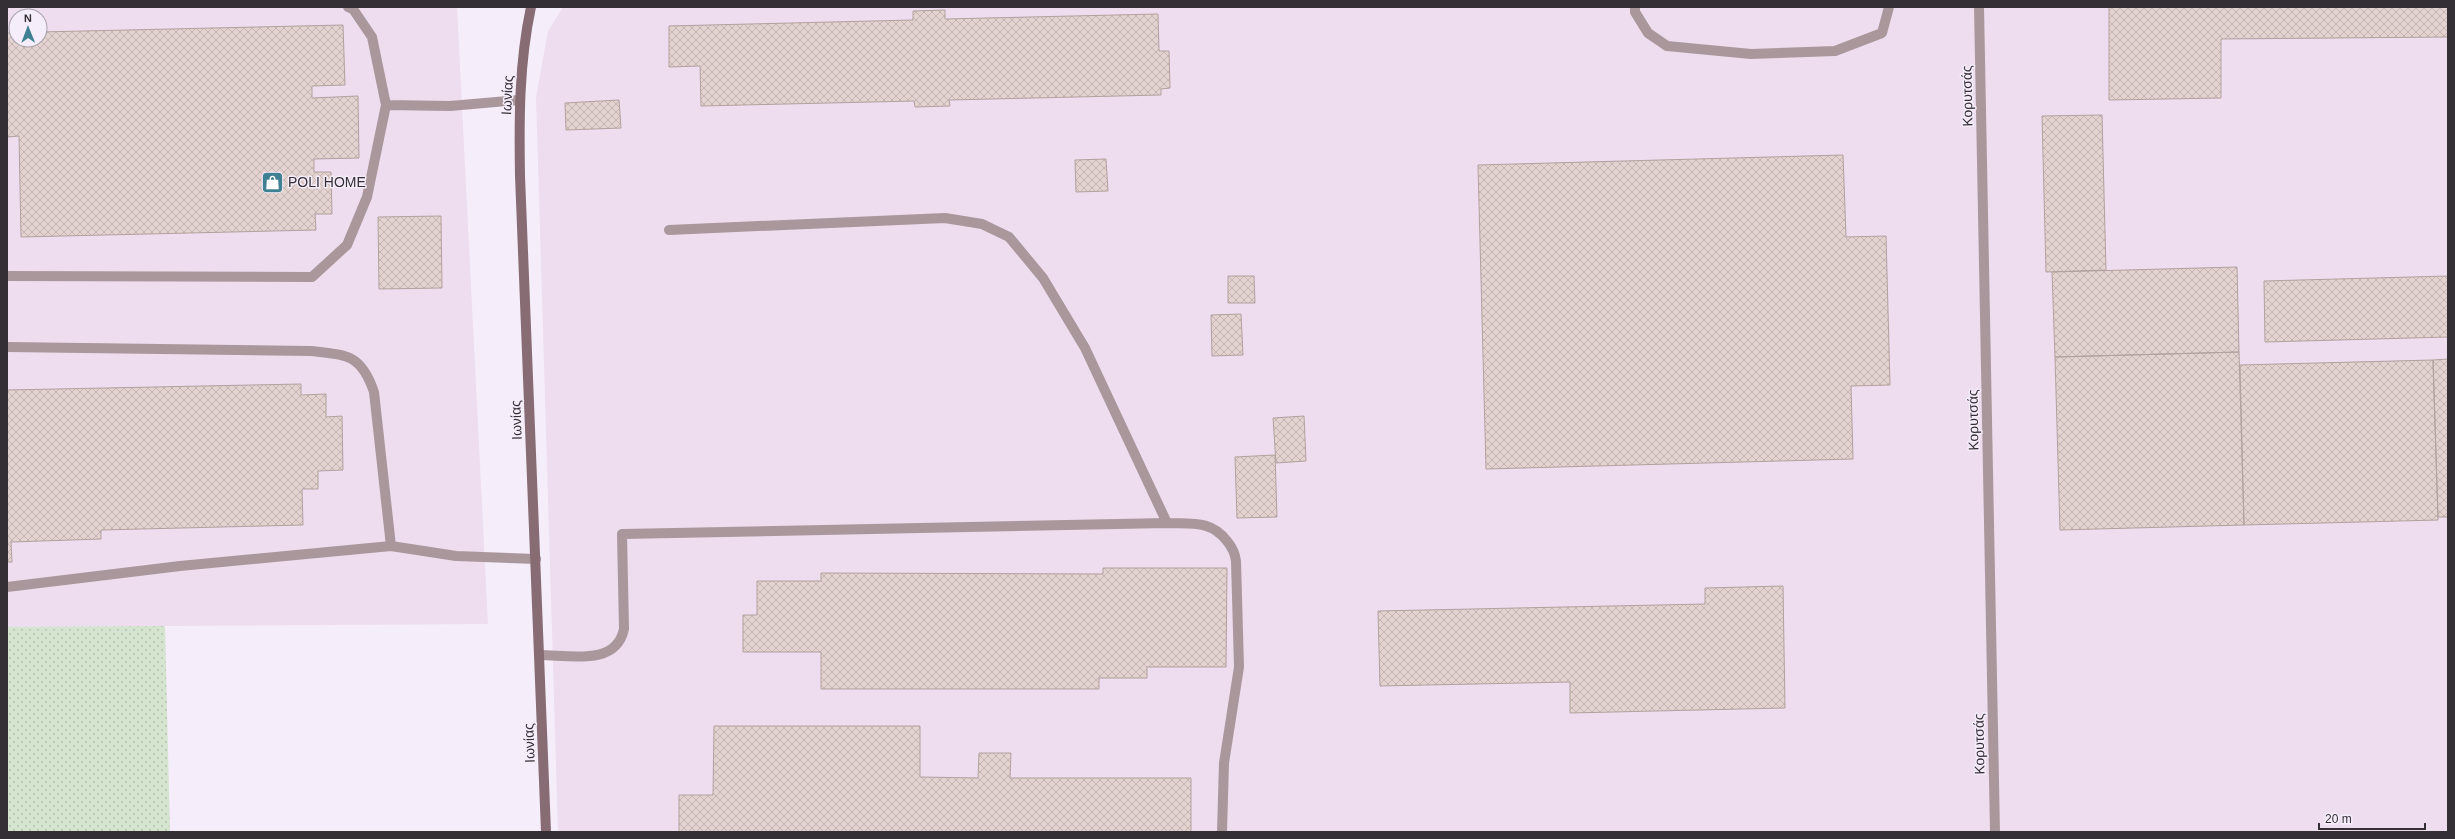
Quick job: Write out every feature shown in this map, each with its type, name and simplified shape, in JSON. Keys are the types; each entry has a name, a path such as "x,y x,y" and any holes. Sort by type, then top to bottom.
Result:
{"street":[{"path":"7,276 312,277 347,245 367,197 386,105 372,37 354,9 348,7"},
{"name":"Ιωνίας","path":"531,7 525,38 519,100 520,176 546,832"},
{"path":"1635,7 1635,12 1648,32 1667,46 1751,54 1835,51 1882,33 1889,7"},
{"name":"Κορυτσάς","path":"1979,7 1995,832"},
{"path":"386,105 450,106 519,100"},
{"path":"669,230 945,218 982,224 1009,237 1042,278 1084,348 1167,523"},
{"path":"7,347 311,351 346,355 367,372 374,392 391,546"},
{"path":"539,655 598,656 608,654 622,639 624,629 622,534 1167,523 1210,526 1223,535 1236,556 1239,667 1224,763 1222,832"},
{"path":"7,587 180,566 391,546 456,556 536,559"}],"shaded area":[{"path":"7,7 457,7 488,624 7,627"},
{"path":"563,7 2448,7 2448,832 558,832 536,97 548,31"}],"green space":[{"path":"165,626 170,832 7,832 7,627"}],"building":[{"path":"2109,7 2448,7 2448,37 2221,39 2221,98 2109,100"},
{"path":"945,10 945,19 1158,14 1159,51 1169,51 1170,88 1161,89 1161,95 949,100 950,106 915,107 914,101 701,106 700,66 669,67 669,26 913,20 913,11"},
{"path":"343,25 345,85 312,86 312,98 358,96 359,158 314,159 314,172 331,172 332,214 315,214 316,230 21,237 19,136 7,137 7,33 8,48 48,48 48,32"},
{"path":"619,100 621,128 566,130 565,103"},
{"path":"2102,115 2106,270 2046,272 2042,116"},
{"path":"1843,155 1846,237 1886,236 1890,385 1851,386 1853,459 1486,469 1478,165"},
{"path":"1106,159 1108,191 1076,192 1075,160"},
{"path":"441,216 442,288 379,289 378,217"},
{"path":"2237,267 2239,352 2055,357 2052,272"},
{"path":"1228,276 1254,276 1255,303 1228,303"},
{"path":"2448,276 2448,337 2265,342 2264,281"},
{"path":"1241,314 1243,355 1212,356 1211,315"},
{"path":"2239,352 2244,525 2060,530 2055,357"},
{"path":"2448,359 2448,517 2438,517 2433,360"},
{"path":"2433,360 2438,520 2244,525 2240,365"},
{"path":"301,384 301,395 326,394 326,417 342,416 343,470 318,471 318,489 302,489 303,525 101,530 101,539 11,542 12,562 7,562 7,390"},
{"path":"1304,416 1306,461 1276,463 1273,418"},
{"path":"1275,455 1277,517 1237,518 1235,457"},
{"path":"1103,568 1227,568 1226,667 1147,667 1147,678 1099,678 1099,689 821,689 821,652 743,652 743,615 757,615 757,581 821,581 821,573 1103,574"},
{"path":"1783,586 1785,708 1570,713 1570,682 1380,686 1378,611 1705,604 1705,588"},
{"path":"714,726 920,726 920,777 978,778 979,753 1011,753 1010,778 1191,778 1191,832 679,832 679,795 713,795"}],"place":[{"name":"POLI HOME","path":"273,182"}]}
